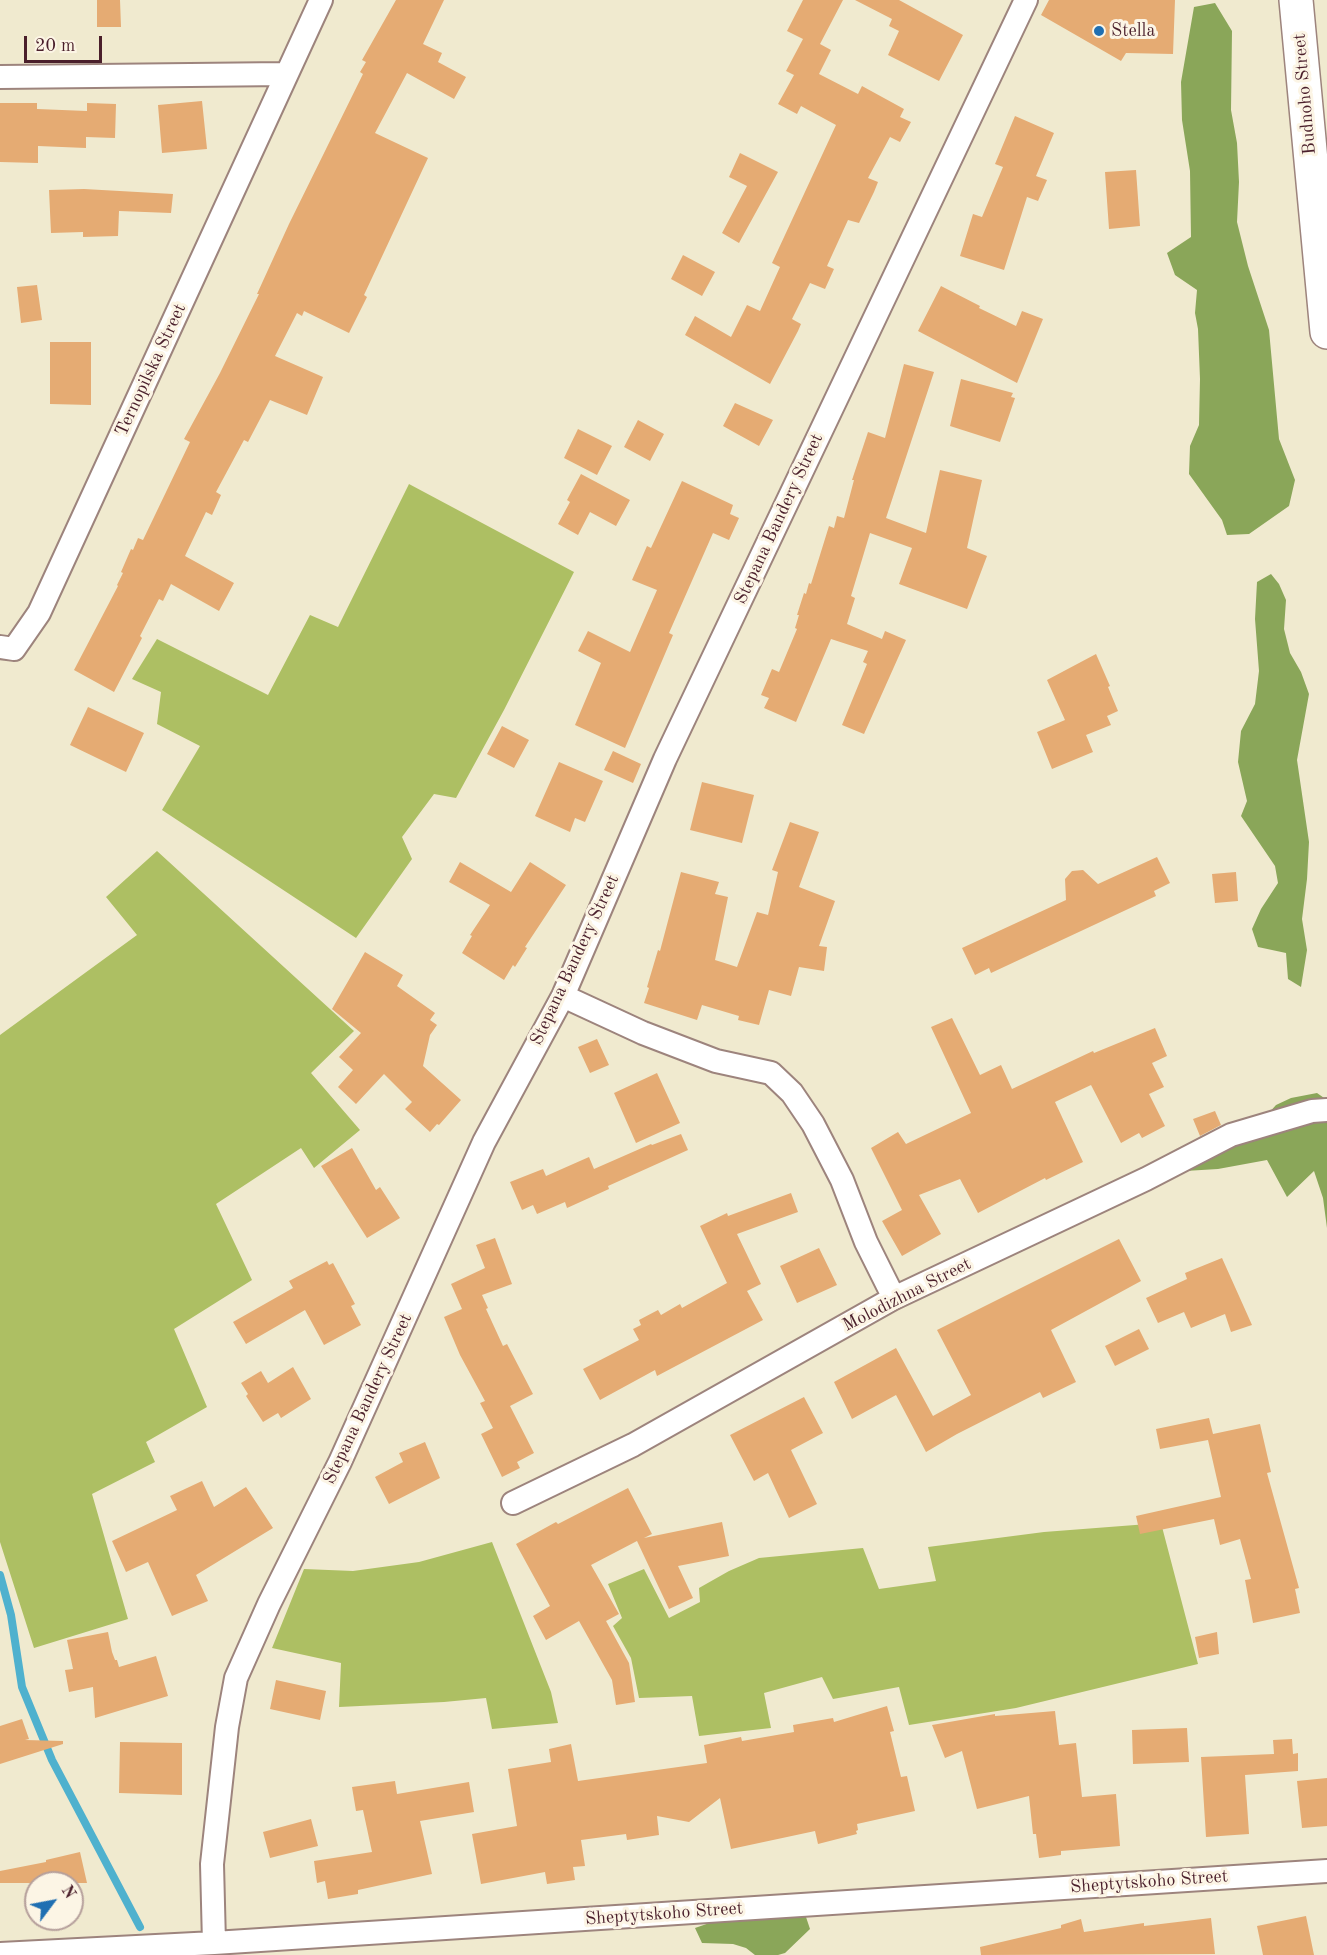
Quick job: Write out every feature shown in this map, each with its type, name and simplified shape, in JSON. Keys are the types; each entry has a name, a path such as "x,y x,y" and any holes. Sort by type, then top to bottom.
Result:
{"highway":[{"name":"Budnoho Street","path":"1296,0 1327,332"}],"street":[{"name":"Ternopilska Street","path":"0,647 14,649 39,613 321,0"},
{"name":"Stepana Bandery Street","path":"214,1943 212,1864 227,1727 236,1678 269,1604 345,1451 484,1142 563,996 665,759 1026,0"},
{"path":"0,76 285,74"},
{"path":"563,996 643,1033 705,1057 771,1073 792,1093 813,1124 842,1180 866,1242 894,1298"},
{"name":"Molodizhna Street","path":"513,1503 633,1445 894,1298 1146,1179 1231,1135 1319,1110"},
{"name":"Sheptytskoho Street","path":"0,1954 214,1943 1327,1871"}],"green space":[{"path":"1215,3 1232,31 1231,110 1237,143 1239,182 1237,222 1248,266 1269,330 1279,439 1295,480 1289,506 1249,534 1227,535 1222,520 1189,474 1190,446 1199,425 1200,379 1195,313 1197,290 1175,275 1167,253 1191,237 1190,171 1182,120 1181,82 1194,7"},
{"path":"409,484 574,572 504,710 456,798 434,794 402,837 412,859 356,938 162,810 200,746 157,724 161,692 132,679 157,639 268,695 310,615 338,627"},
{"path":"1271,574 1279,584 1286,600 1284,629 1290,653 1301,672 1309,694 1297,760 1309,842 1302,919 1307,950 1301,987 1288,979 1286,953 1258,947 1252,929 1261,909 1278,883 1275,866 1241,816 1247,801 1238,762 1241,731 1255,704 1259,671 1255,619 1257,582"},
{"path":"157,851 354,1031 311,1073 360,1130 314,1168 301,1148 216,1204 252,1280 174,1329 207,1407 146,1442 155,1462 92,1494 128,1619 34,1648 0,1542 0,1035 137,935 106,897"},
{"path":"1317,1093 1327,1100 1327,1228 1323,1198 1314,1171 1287,1197 1267,1160 1218,1169 1185,1171 1257,1126 1276,1105 1291,1098"},
{"path":"1161,1523 1198,1664 1016,1708 909,1725 899,1687 833,1699 822,1677 764,1693 771,1728 699,1736 692,1696 639,1698 631,1658 613,1626 622,1618 608,1584 644,1569 669,1618 700,1602 699,1588 759,1558 863,1548 879,1589 936,1581 928,1547 1044,1532"},
{"path":"492,1542 551,1692 558,1723 492,1729 486,1698 339,1707 341,1663 272,1648 304,1569 353,1571 419,1562"},
{"path":"794,1912 806,1917 810,1929 785,1953 778,1955 755,1955 746,1948 733,1944 702,1943 695,1928 721,1919"}],"building":[{"path":"97,0 120,0 121,27 97,27"},
{"path":"396,0 444,0 423,44 442,53 438,62 466,77 454,99 407,73 375,133 428,158 364,295 367,297 349,333 304,311 302,316 297,313 275,356 323,377 307,415 270,400 248,442 244,440 216,492 221,495 212,515 206,512 185,556 234,583 219,611 171,584 163,601 159,599 114,692 74,670 118,586 123,573 121,572 131,549 133,550 138,538 143,540 190,442 184,439 259,294 257,294 289,224 363,74 360,72 366,62 362,60"},
{"path":"803,0 843,0 820,44 831,50 819,74 858,94 862,86 904,109 900,117 911,122 900,142 890,137 868,178 878,182 859,223 848,220 827,266 834,269 825,289 810,283 792,319 801,324 770,384 685,335 695,316 731,337 747,305 760,311 780,267 772,263 836,125 801,106 797,114 778,104 794,75 786,71 803,39 787,31"},
{"path":"855,0 899,0 963,35 939,81 888,55 899,31 889,26 892,19"},
{"path":"1049,0 1175,0 1173,54 1126,53 1121,61 1041,15"},
{"path":"202,101 207,149 162,153 158,105"},
{"path":"0,103 37,103 37,109 87,111 87,103 116,104 115,138 86,137 86,148 38,146 38,163 0,162"},
{"path":"1015,116 1054,133 1036,176 1047,180 1038,201 1027,197 1004,270 960,256 973,214 982,217 1003,167 995,164"},
{"path":"740,153 778,172 739,243 722,233 747,186 729,177"},
{"path":"1136,170 1140,226 1109,229 1105,172"},
{"path":"84,189 173,194 171,213 119,211 118,236 83,237 83,232 51,233 49,190"},
{"path":"683,255 715,272 702,296 671,279"},
{"path":"37,285 42,320 21,323 17,287"},
{"path":"941,286 1016,326 1022,311 1043,319 1017,383 918,331"},
{"path":"50,342 91,342 91,405 50,404"},
{"path":"904,364 934,372 886,518 926,533 940,470 982,480 967,548 987,556 967,609 899,584 912,548 870,533 851,596 855,598 847,624 882,639 885,631 906,640 864,734 842,725 867,664 863,662 868,651 831,639 796,722 764,708 769,698 761,695 772,669 779,672 797,629 795,628 799,615 797,615 804,593 806,594 809,583 811,584 829,526 834,528 837,516 844,518 854,480 852,480 868,432 885,438"},
{"path":"961,379 1013,393 1011,397 1015,398 1000,442 950,426"},
{"path":"735,403 773,420 759,446 723,426"},
{"path":"638,420 664,434 650,461 624,447"},
{"path":"578,429 612,446 597,475 564,458"},
{"path":"581,474 630,500 616,526 590,512 578,535 558,524 570,502 567,500"},
{"path":"682,481 733,505 730,514 739,518 729,540 713,533 669,633 673,635 625,748 575,725 601,663 578,651 588,631 630,652 657,590 632,580 647,546 651,548"},
{"path":"1096,654 1118,711 1107,716 1111,725 1086,735 1093,752 1052,769 1037,732 1065,720 1047,680"},
{"path":"88,707 144,733 126,772 70,745"},
{"path":"502,726 529,740 514,768 487,754"},
{"path":"613,751 641,764 633,783 604,770"},
{"path":"559,762 603,781 585,822 575,818 570,832 535,816"},
{"path":"702,782 754,795 742,843 690,830"},
{"path":"790,822 819,832 799,887 835,901 819,946 827,947 824,971 799,967 791,996 769,990 759,1025 738,1020 739,1016 702,1005 697,1020 644,1003 681,872 719,882 715,894 728,897 715,960 737,967 757,912 768,915 778,872 772,870"},
{"path":"1157,857 1170,883 1154,891 1156,896 991,973 989,968 975,975 962,948 1066,900 1065,879 1072,871 1083,870 1098,884"},
{"path":"460,862 511,892 530,862 566,885 525,947 527,948 515,967 513,965 504,980 462,953 472,936 470,935 490,905 449,882"},
{"path":"1236,872 1238,901 1215,903 1212,874"},
{"path":"365,952 403,975 397,986 435,1013 430,1020 437,1025 430,1035 423,1066 461,1100 430,1132 405,1109 412,1102 384,1074 356,1104 338,1087 353,1070 339,1057 361,1033 332,1009"},
{"path":"952,1018 980,1075 1001,1065 1012,1089 1093,1051 1094,1053 1155,1028 1167,1056 1152,1063 1164,1087 1149,1094 1165,1126 1142,1138 1139,1133 1121,1143 1091,1085 1055,1102 1083,1162 1046,1180 1045,1178 978,1213 960,1179 919,1195 941,1234 902,1256 882,1221 902,1210 871,1148 898,1132 906,1144 971,1113 931,1027"},
{"path":"597,1039 609,1065 590,1073 578,1047"},
{"path":"657,1073 680,1123 636,1143 614,1093"},
{"path":"1215,1111 1221,1125 1200,1136 1193,1119"},
{"path":"681,1134 688,1150 608,1186 609,1189 567,1208 565,1202 537,1214 533,1205 522,1210 510,1182 543,1169 546,1176 589,1157 594,1169 651,1144"},
{"path":"352,1148 376,1190 380,1187 400,1218 367,1238 321,1166"},
{"path":"791,1193 798,1212 737,1234 761,1284 747,1291 763,1320 657,1376 655,1370 600,1400 583,1369 639,1340 633,1329 641,1325 639,1320 658,1310 661,1315 680,1304 682,1308 727,1283 700,1226 727,1213 728,1216"},
{"path":"495,1238 512,1284 482,1295 503,1346 507,1344 533,1394 510,1406 534,1453 517,1462 520,1468 502,1477 481,1434 493,1428 480,1403 485,1401 460,1355 444,1317 462,1309 451,1284 485,1268 476,1245"},
{"path":"1119,1239 1141,1281 1051,1330 1076,1382 1043,1398 1040,1392 926,1452 896,1395 852,1419 834,1382 896,1348 933,1416 971,1395 937,1330"},
{"path":"819,1248 837,1285 797,1303 780,1266"},
{"path":"1222,1258 1252,1325 1231,1332 1225,1314 1191,1328 1184,1312 1158,1323 1146,1298 1187,1279 1185,1273"},
{"path":"327,1261 329,1265 333,1263 355,1304 351,1306 361,1325 324,1345 305,1310 246,1344 233,1322 293,1288 289,1281"},
{"path":"1139,1329 1149,1349 1115,1366 1105,1346"},
{"path":"293,1367 311,1399 281,1418 278,1413 263,1422 246,1396 248,1394 241,1383 261,1371 268,1383"},
{"path":"804,1397 823,1433 791,1450 817,1504 789,1518 768,1473 754,1481 730,1435"},
{"path":"1209,1418 1213,1434 1260,1424 1271,1472 1267,1473 1299,1588 1295,1589 1300,1613 1253,1623 1245,1580 1251,1579 1240,1539 1220,1545 1214,1519 1140,1534 1136,1516 1221,1497 1208,1440 1160,1449 1156,1429"},
{"path":"425,1442 440,1478 389,1504 375,1477 403,1462 399,1453"},
{"path":"202,1481 214,1507 246,1487 273,1528 196,1575 208,1601 172,1616 148,1562 126,1572 112,1541 177,1510 170,1496"},
{"path":"628,1488 652,1534 644,1538 722,1522 729,1556 678,1566 693,1598 669,1609 637,1541 591,1565 619,1614 606,1621 629,1663 635,1702 616,1705 612,1680 579,1621 546,1640 533,1616 550,1606 516,1544"},
{"path":"108,1632 112,1652 119,1667 156,1656 168,1696 95,1718 93,1687 69,1692 65,1670 73,1669 67,1640"},
{"path":"1217,1632 1219,1654 1199,1658 1195,1637"},
{"path":"276,1680 326,1691 320,1720 270,1709"},
{"path":"887,1706 894,1731 890,1732 901,1777 907,1776 915,1811 857,1824 857,1834 818,1844 815,1831 731,1849 720,1798 689,1822 657,1816 659,1835 627,1840 626,1834 581,1840 585,1866 573,1867 575,1880 547,1884 545,1872 481,1884 472,1834 517,1826 508,1769 551,1762 549,1749 571,1744 578,1781 707,1763 704,1745 741,1737 742,1741 794,1732 793,1725 833,1718 834,1722"},
{"path":"1055,1711 1059,1745 1076,1743 1082,1797 1116,1794 1120,1846 1061,1851 1061,1855 1039,1858 1036,1834 1033,1834 1029,1796 977,1809 962,1751 945,1758 932,1725 995,1714 995,1716"},
{"path":"22,1719 29,1739 25,1740 63,1741 63,1744 0,1764 0,1726"},
{"path":"1187,1728 1189,1762 1133,1764 1132,1730"},
{"path":"1292,1739 1293,1754 1298,1753 1298,1771 1245,1775 1249,1834 1206,1837 1201,1757 1274,1754 1273,1740"},
{"path":"120,1742 182,1743 182,1795 119,1793"},
{"path":"1327,1778 1327,1826 1302,1828 1297,1781"},
{"path":"395,1781 397,1794 469,1782 474,1812 420,1821 432,1874 358,1890 358,1894 328,1899 325,1881 317,1883 314,1861 372,1852 363,1810 356,1811 352,1787"},
{"path":"311,1819 318,1846 270,1858 263,1832"},
{"path":"80,1852 87,1883 84,1883 84,1871 24,1871 24,1883 0,1883 0,1871 46,1862 46,1860"},
{"path":"1306,1916 1314,1955 1263,1955 1257,1926"},
{"path":"1211,1918 1215,1954 981,1955 980,1947 1061,1928 1061,1925 1081,1919 1084,1932 1144,1923 1144,1926"}],"waterway":[{"path":"0,1575 11,1615 22,1687 52,1760 140,1927"}],"place":[{"name":"Stella","path":"1099,31"}]}
